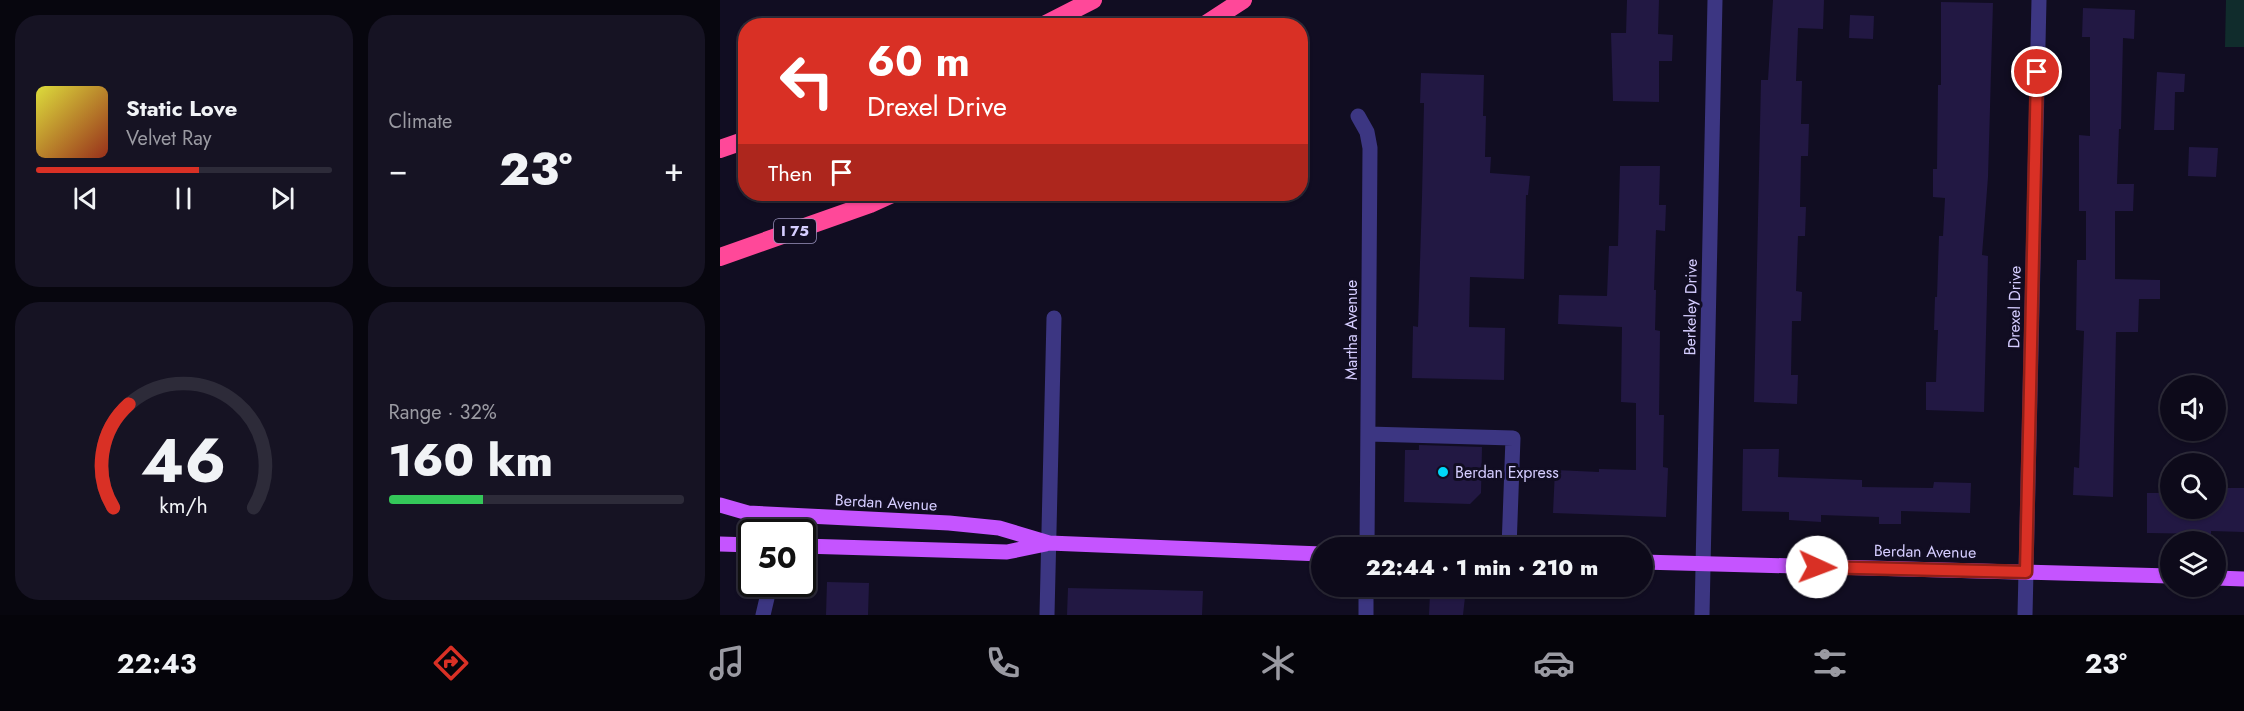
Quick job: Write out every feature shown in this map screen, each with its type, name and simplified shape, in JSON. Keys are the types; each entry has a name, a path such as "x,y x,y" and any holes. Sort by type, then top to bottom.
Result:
{"highway":[{"path":"1058,18 1093,0"},
{"path":"1215,18 1243,0"},
{"path":"720,149 738,143"},
{"name":"I 75","path":"720,257 877,201"}],"main road":[{"name":"Berdan Avenue","path":"720,505 748,513 989,527 1049,543 1311,554"},
{"name":"Berdan Avenue","path":"816,546 1007,552 1049,543"},
{"path":"720,544 738,545"},
{"name":"Berdan Avenue","path":"1653,562 2160,576"},
{"path":"2226,578 2244,579"}],"street":[{"name":"Berkeley Drive","path":"1702,615 1715,0"},
{"name":"Drexel Drive","path":"2025,615 2039,0"},
{"name":"Martha Avenue","path":"1358,116 1367,132 1370,148 1367,537"},
{"path":"1047,615 1054,318"},
{"path":"1368,434 1513,438 1509,537"},
{"path":"763,615 767,597"},
{"path":"1366,597 1366,615"}],"green space":[{"path":"2226,0 2244,0 2244,47 2225,47"}],"building":[{"path":"1627,0 1659,0 1658,34 1673,35 1672,61 1659,61 1659,102 1613,101 1611,33 1626,33"},
{"path":"1773,0 1824,0 1823,29 1798,28 1796,81 1802,81 1801,124 1809,124 1808,156 1801,156 1800,207 1806,207 1805,236 1798,236 1796,291 1802,292 1801,321 1792,321 1791,375 1798,375 1797,404 1754,402 1761,80 1768,80"},
{"path":"1941,2 1993,3 1988,177 1982,255 1988,256 1984,412 1926,410 1926,382 1936,382 1938,330 1934,330 1935,297 1937,297 1939,236 1943,236 1945,198 1933,197 1933,169 1937,169 1938,85 1941,85"},
{"path":"2083,8 2135,10 2134,39 2123,38 2117,184 2134,184 2133,211 2115,211 2115,279 2160,280 2160,299 2139,299 2138,332 2116,332 2113,497 2073,495 2074,467 2079,468 2084,331 2076,330 2077,260 2086,260 2086,211 2079,211 2079,135 2090,136 2090,37 2082,37"},
{"path":"1850,15 1874,16 1873,39 1849,38"},
{"path":"2157,72 2185,74 2184,92 2175,92 2174,130 2154,130"},
{"path":"1421,73 1484,75 1485,157 1491,157 1490,173 1530,176 1528,195 1526,195 1524,279 1470,277 1469,327 1505,328 1504,380 1412,378 1413,326 1418,327 1422,197 1424,103 1420,103"},
{"path":"2189,147 2218,148 2216,177 2188,176"},
{"path":"1620,166 1660,166 1659,205 1666,205 1665,231 1656,230 1654,290 1656,290 1655,330 1660,331 1659,415 1664,415 1663,467 1668,468 1666,517 1553,513 1555,470 1599,472 1599,469 1636,470 1636,403 1621,402 1622,327 1558,324 1559,295 1607,296 1609,246 1618,246"},
{"name":"Berdan Express","path":"1419,445 1482,447 1481,493 1470,504 1404,502 1405,450 1419,450"},
{"path":"1743,449 1779,449 1778,477 1862,480 1862,487 1933,488 1934,482 1971,483 1970,513 1901,511 1901,524 1879,524 1879,517 1821,515 1821,522 1789,520 1789,512 1742,511"},
{"path":"2226,488 2244,488 2244,532 2160,531 2160,533 2147,533 2147,493 2160,493 2160,519 2226,519"},
{"path":"827,582 869,583 868,615 826,615"},
{"path":"1068,588 1203,591 1202,615 1067,615"},
{"path":"1430,597 1465,597 1463,615 1429,615"}],"place":[{"name":"Berdan Express","path":"1443,472"}],"route":[{"path":"1817,567 2026,572 2037,72"}]}
